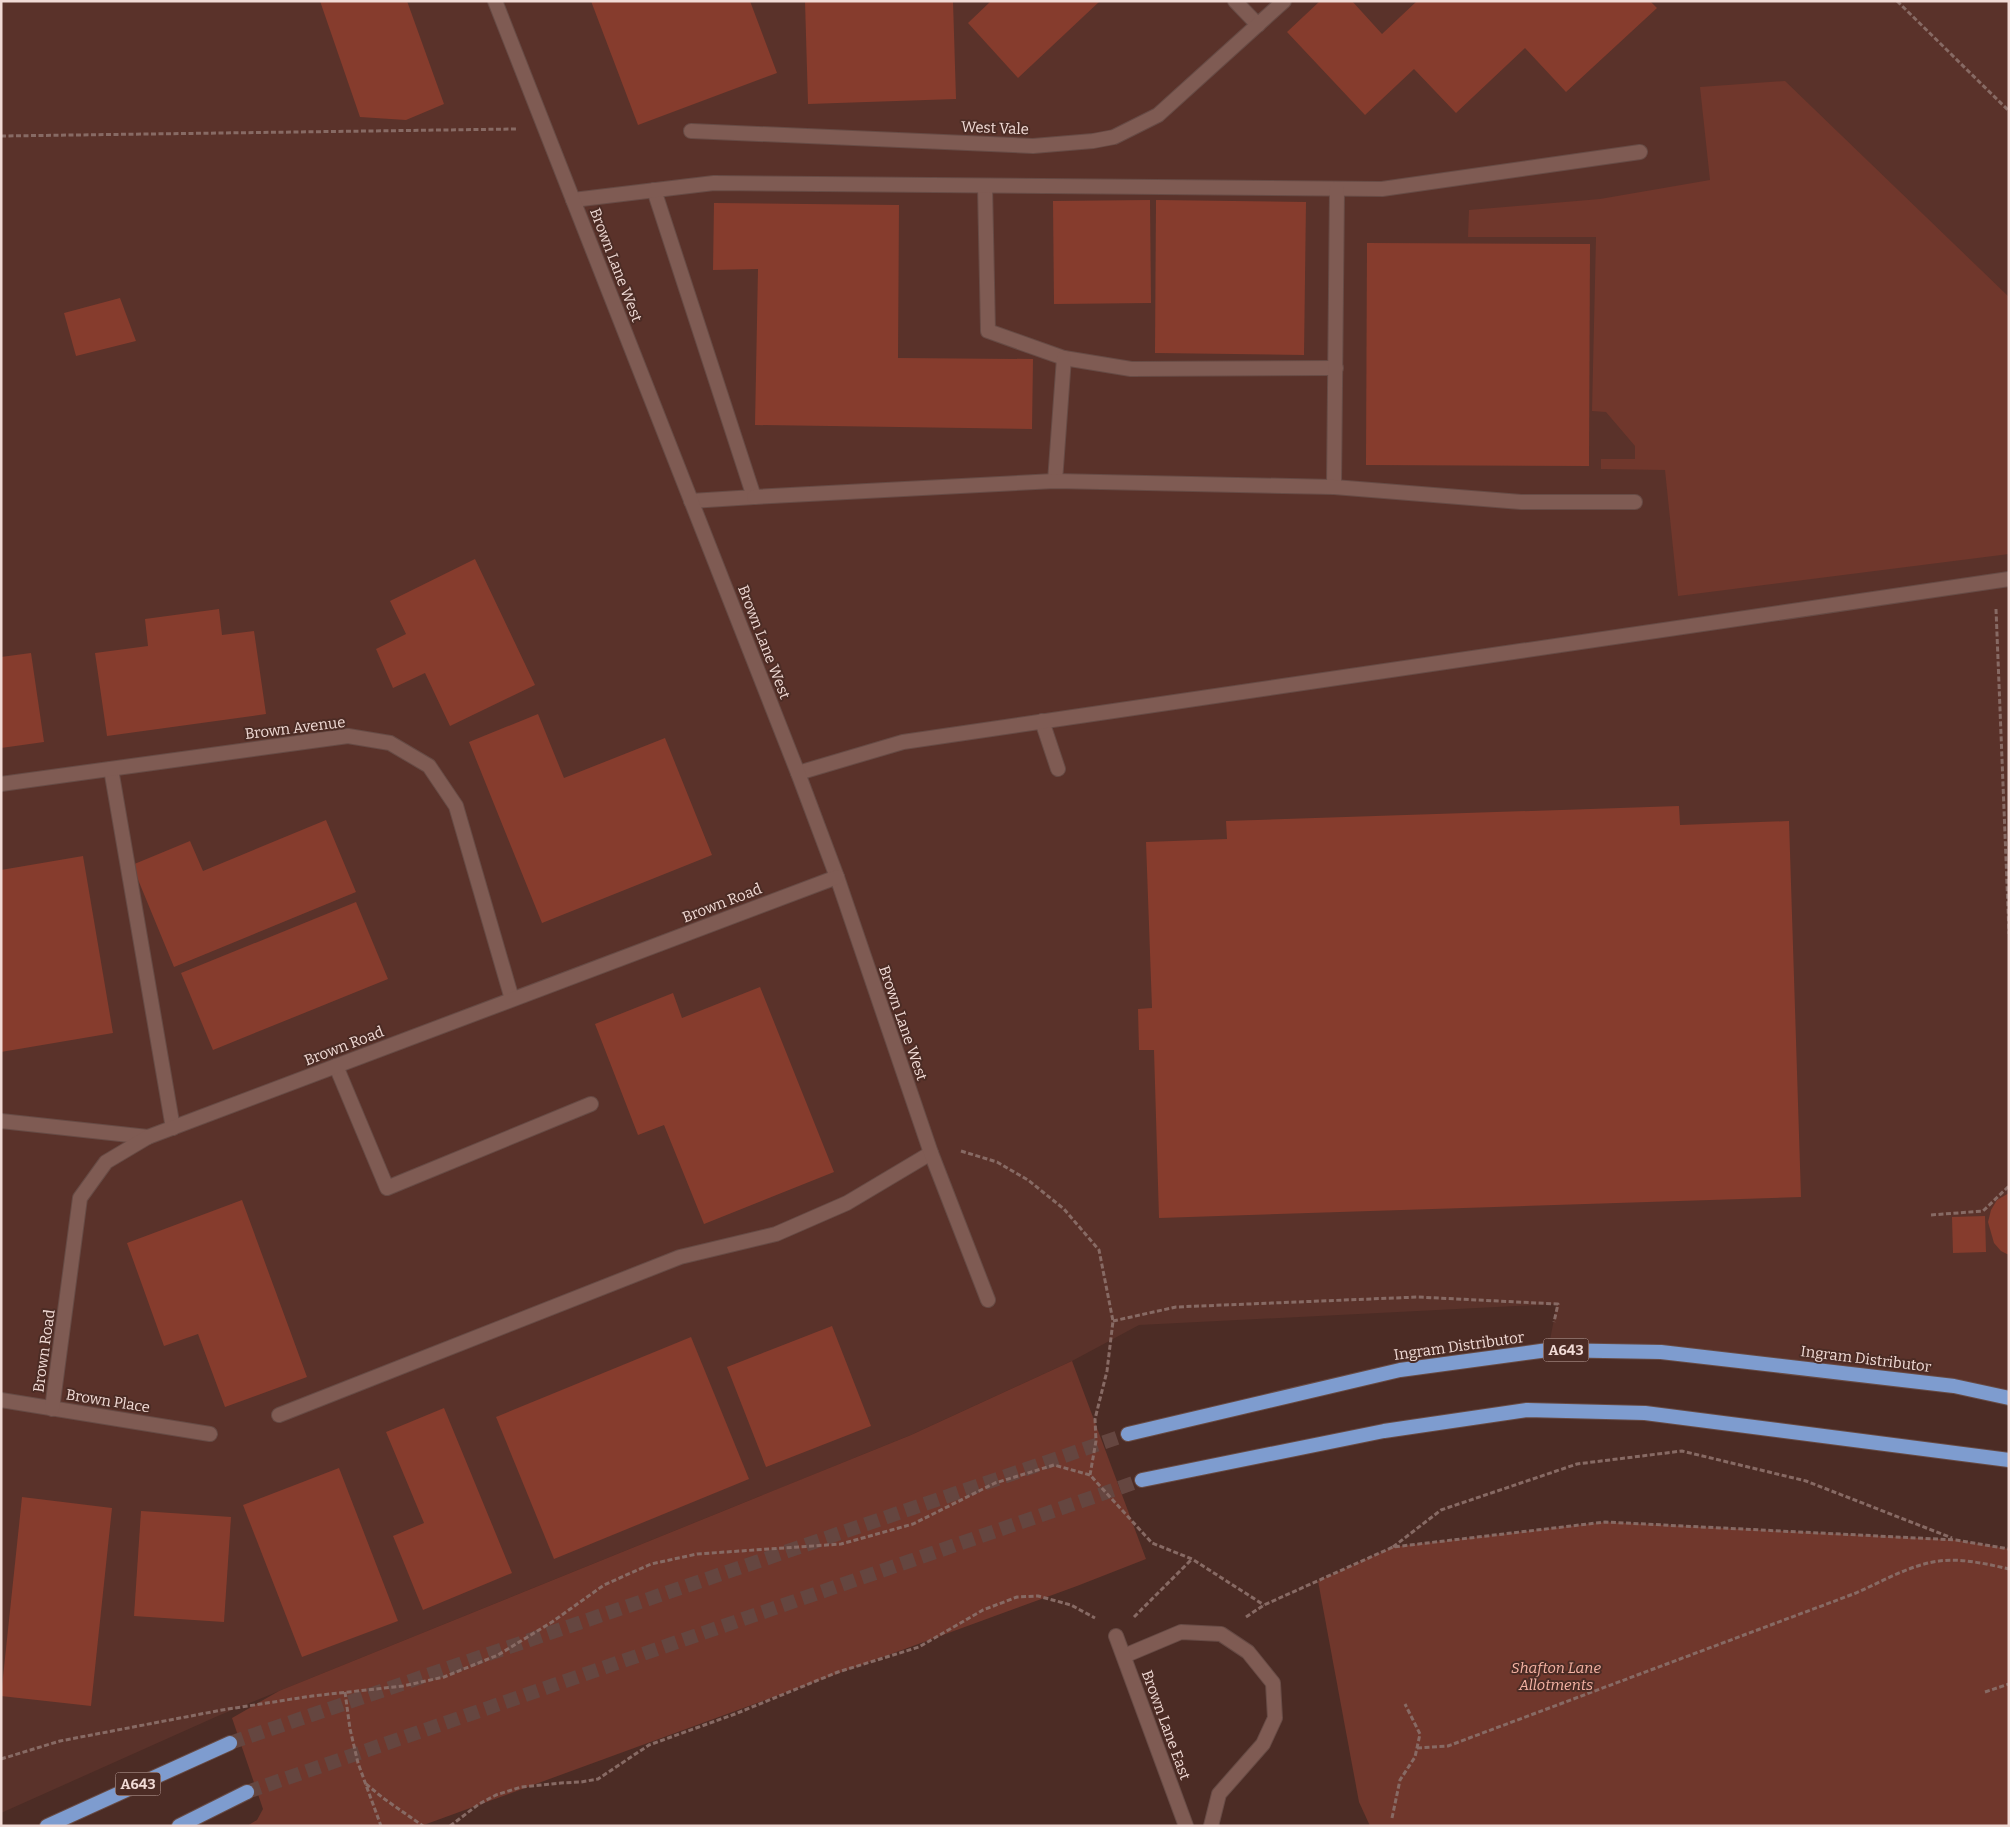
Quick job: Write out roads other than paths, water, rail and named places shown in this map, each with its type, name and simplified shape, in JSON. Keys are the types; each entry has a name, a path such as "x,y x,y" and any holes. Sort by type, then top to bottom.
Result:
{"highway":[{"name":"Ingram Distributor","path":"1128,1434 1400,1370 1548,1350 1661,1352 1954,1386 2009,1398"},
{"path":"1142,1480 1384,1431 1527,1410 1645,1413 2009,1460"},
{"name":"A643","path":"47,1826 230,1742"},
{"path":"179,1826 247,1792"}],"street":[{"name":"Brown Lane West","path":"495,1 798,773 837,877 931,1153 988,1300"},
{"path":"1234,1 1258,26"},
{"name":"West Vale","path":"691,131 1034,146 1093,141 1114,137 1158,115 1284,1"},
{"path":"573,200 714,183 1382,189 1640,152"},
{"path":"985,186 988,331 1064,358 1131,369 1336,368"},
{"path":"1334,487 1337,189"},
{"path":"654,190 754,497"},
{"path":"1055,480 1064,358"},
{"path":"691,500 1055,480 1334,487 1521,502 1635,502"},
{"path":"798,773 903,742 2002,580"},
{"path":"1042,721 1058,769"},
{"name":"Brown Avenue","path":"1,784 348,736 390,743 429,766 456,806 512,1000"},
{"path":"110,769 172,1128"},
{"name":"Brown Road","path":"52,1408 80,1198 106,1162 148,1137 837,877"},
{"path":"336,1066 387,1188 590,1104"},
{"path":"1,1121 148,1137"},
{"path":"279,1415 680,1257 776,1234 847,1204 931,1153"},
{"name":"Brown Place","path":"1,1400 210,1434"},
{"path":"1124,1656 1181,1632 1221,1634 1248,1652 1273,1683 1275,1718 1263,1744 1219,1794 1211,1826"},
{"name":"Brown Lane East","path":"1116,1636 1186,1826"}],"tunnel":[{"path":"230,1743 1128,1434"},
{"path":"247,1792 1142,1480"}],"park label":[{"name":"Shafton Lane Allotments","path":"1556,1676"}]}
